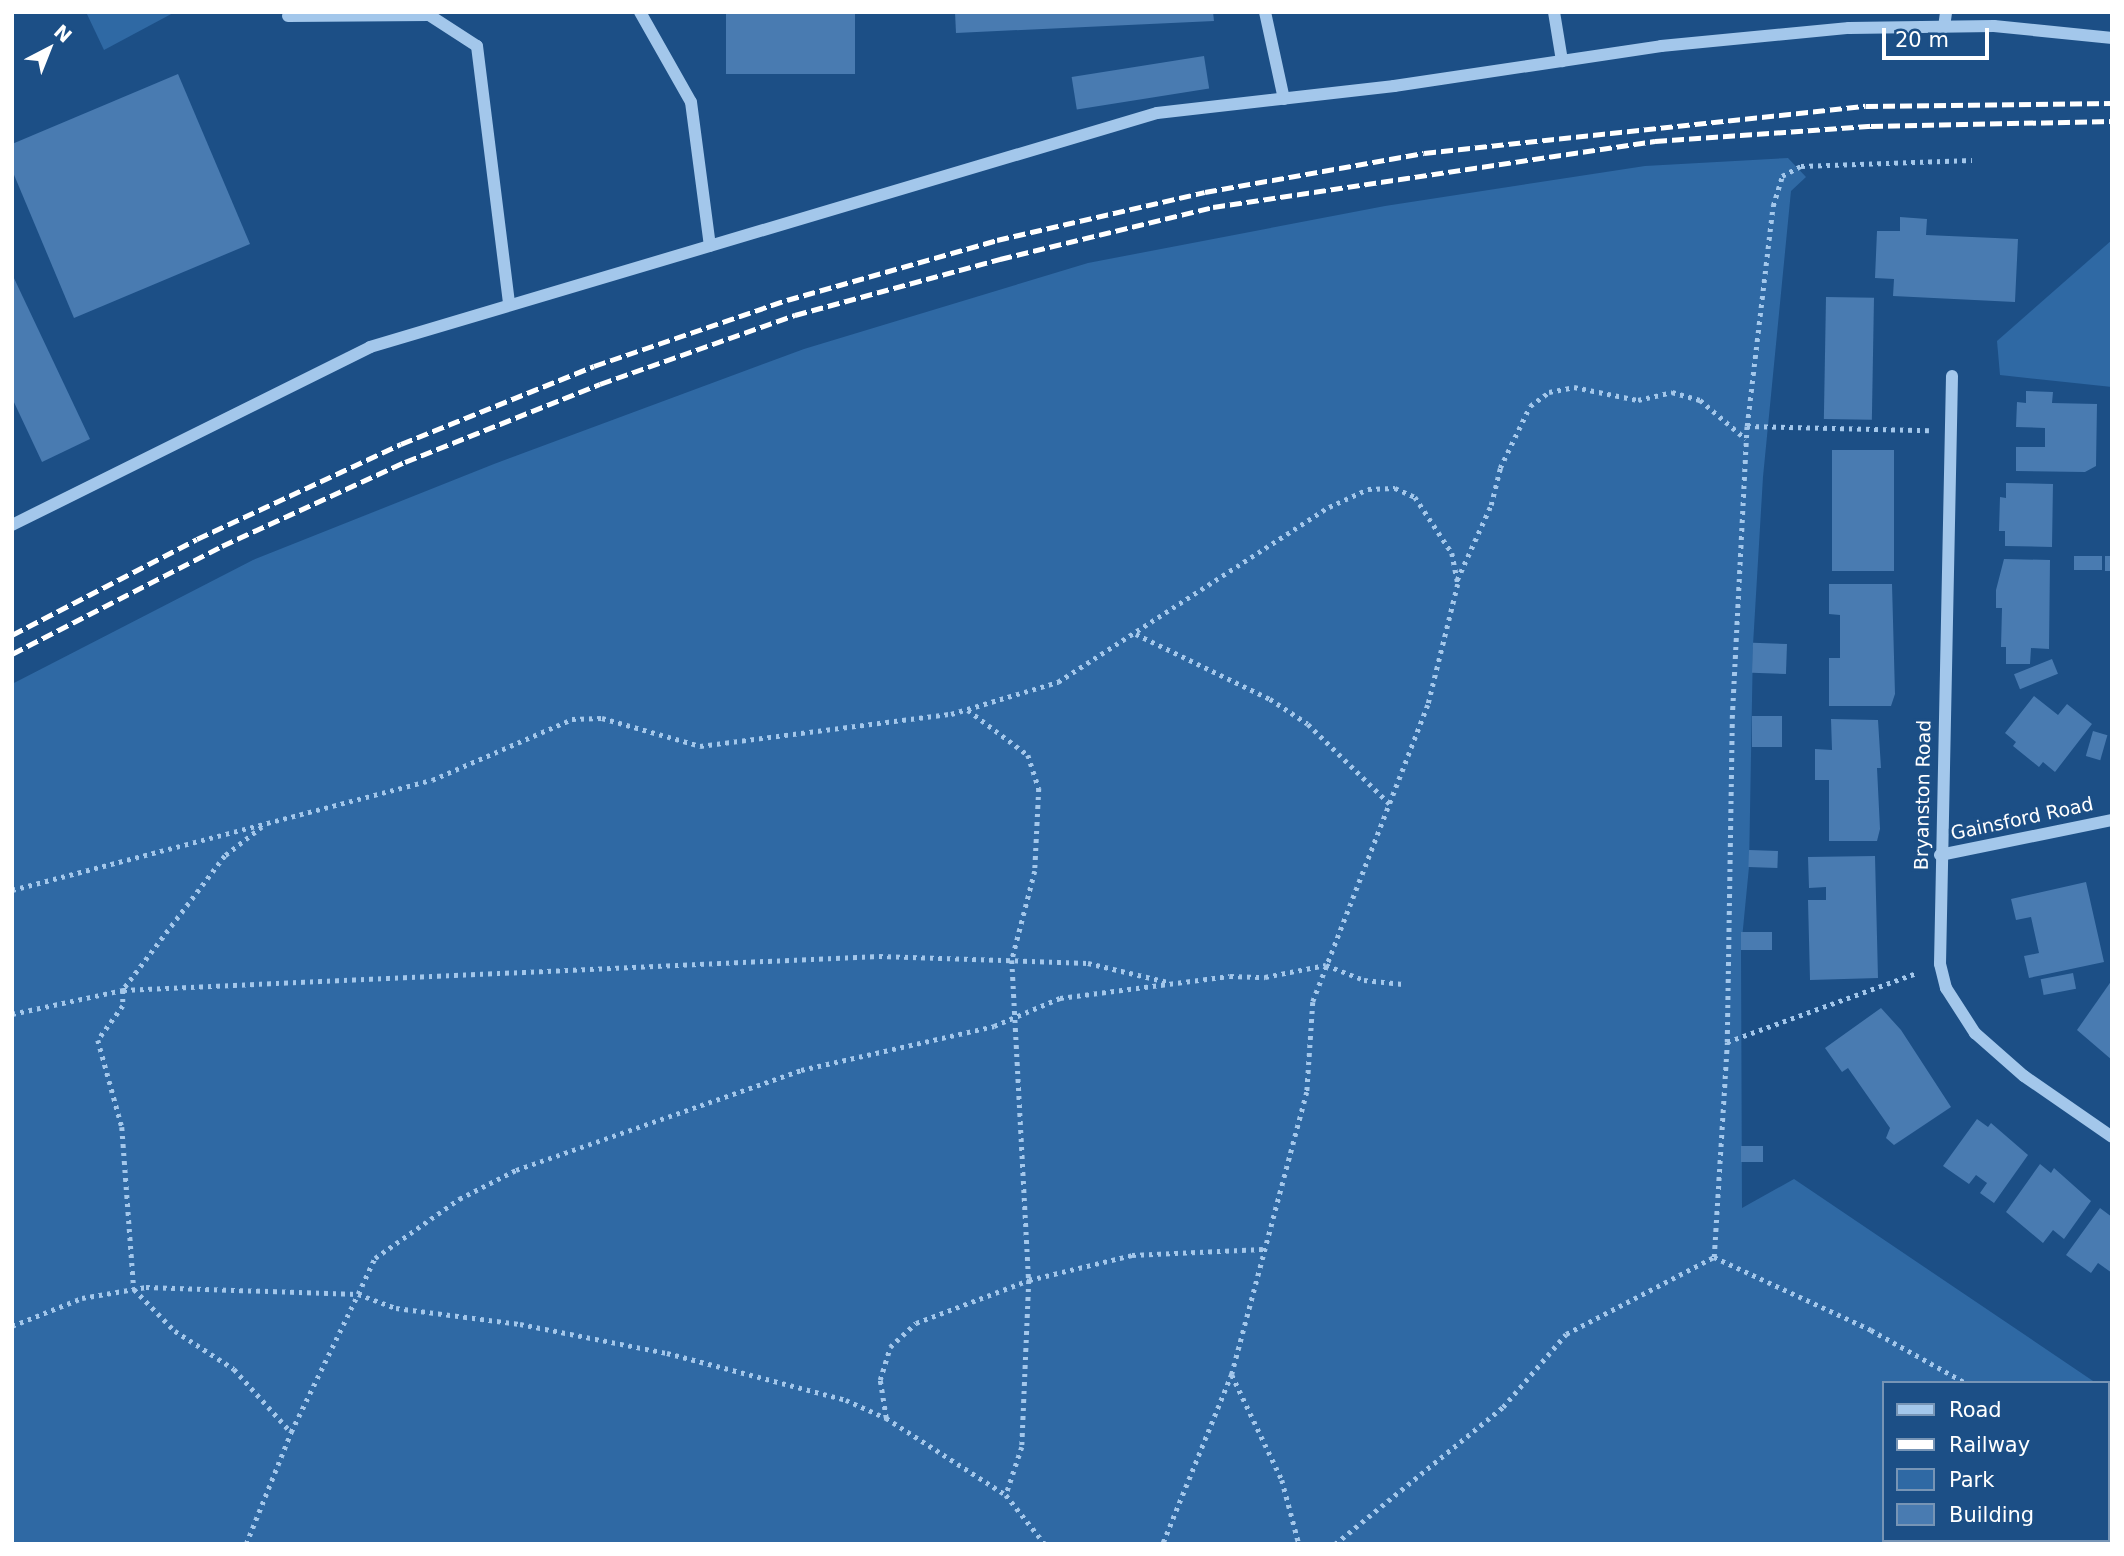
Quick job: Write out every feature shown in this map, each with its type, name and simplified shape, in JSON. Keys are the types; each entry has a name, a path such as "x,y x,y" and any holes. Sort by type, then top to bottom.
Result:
{"street":[{"path":"640,12 691,102 710,246"},
{"path":"1265,12 1284,99"},
{"path":"1554,12 1562,61"},
{"path":"1944,27 1946,12"},
{"path":"288,16 429,15 477,46 509,304"},
{"path":"12,525 370,347 1157,113 1284,99 1661,46 1849,29 1994,26 2112,38"},
{"name":"Bryanston Road","path":"1952,376 1940,855 1941,964 1946,988 1975,1033 2024,1076 2112,1137"},
{"name":"Gainsford Road","path":"1940,855 2112,820"}],"path":[{"path":"1714,1256 1727,1042 1732,718 1746,439 1773,206 1783,176 1801,166 1972,160"},
{"path":"1163,1544 1232,1374 1263,1248 1307,1092 1313,1002 1427,705 1457,581 1491,505 1500,468 1530,406 1549,392 1574,387 1638,400 1672,392 1700,400 1746,439"},
{"path":"1747,426 1951,431"},
{"path":"12,890 432,780 572,719 602,718 700,746 967,710 1058,682 1329,507 1368,489 1395,488 1415,497 1452,553 1457,581"},
{"path":"1135,634 1270,699 1308,724 1390,804"},
{"path":"967,710 1028,755 1039,788 1035,871 1012,960 1012,1018 1029,1280 1022,1447 1006,1495"},
{"path":"264,825 225,856 123,990 123,1006 98,1040 122,1127 134,1289 175,1331 234,1369 291,1432"},
{"path":"12,1014 123,990 879,956 1088,963 1174,984"},
{"path":"1727,1042 1941,964"},
{"path":"246,1544 291,1432 375,1258 459,1199 516,1170 801,1070 1012,1018 1060,998 1174,984 1265,977 1326,965 1364,980 1402,984"},
{"path":"886,1418 880,1380 890,1348 916,1323 1029,1280 1132,1255 1263,1248"},
{"path":"1714,1256 1871,1330 1962,1381"},
{"path":"1335,1544 1503,1407 1566,1334 1714,1256"},
{"path":"12,1326 82,1298 134,1289 358,1294 396,1308 520,1324 667,1353 846,1400 886,1418 1006,1495 1045,1544"},
{"path":"1232,1374 1282,1480 1298,1544"}],"green space":[{"path":"86,12 175,12 104,50"},
{"path":"1788,158 1806,177 1791,191 1763,477 1753,645 1749,867 1741,949 1742,1208 1794,1179 2093,1381 1882,1381 1882,1542 2110,1542 2110,1468 2112,1544 12,1544 12,684 253,560 494,464 804,349 1088,263 1385,206 1645,166"},
{"path":"2112,240 2112,387 2000,375 1997,341"}],"building":[{"path":"726,12 855,12 855,74 726,74"},
{"path":"955,12 1213,12 1214,21 956,33"},
{"path":"1204,56 1209,89 1077,110 1072,77"},
{"path":"178,74 250,244 74,318 12,170 12,144"},
{"path":"1900,217 1927,219 1926,235 2018,239 2015,302 1893,296 1894,279 1875,278 1877,231 1900,231"},
{"path":"12,274 90,439 42,462 12,398"},
{"path":"1826,297 1874,298 1872,420 1824,419"},
{"path":"2026,391 2053,392 2052,403 2097,404 2096,466 2085,472 2016,471 2016,447 2045,447 2045,428 2016,427 2017,402 2026,403"},
{"path":"1832,450 1894,450 1894,571 1832,571"},
{"path":"2006,483 2053,484 2052,547 2005,546 2005,531 1999,531 2000,497 2006,498"},
{"path":"2074,556 2102,556 2102,570 2074,570"},
{"path":"2105,556 2112,556 2112,571 2105,571"},
{"path":"2004,559 2050,560 2049,649 2031,648 2030,664 2006,664 2006,647 2001,647 2002,608 1996,608 1996,590"},
{"path":"1829,584 1892,584 1895,694 1891,706 1829,706 1829,658 1840,658 1840,615 1829,614"},
{"path":"1753,643 1787,644 1786,674 1752,673"},
{"path":"2052,659 2058,674 2020,689 2014,674"},
{"path":"2034,696 2058,715 2067,704 2092,724 2055,772 2043,762 2039,767 2013,746 2016,742 2005,733"},
{"path":"1752,716 1782,716 1782,747 1752,747"},
{"path":"1831,719 1878,720 1881,768 1877,768 1880,829 1877,841 1829,841 1829,780 1815,780 1815,749 1832,750"},
{"path":"2093,731 2107,735 2100,760 2086,756"},
{"path":"1749,850 1778,851 1777,868 1748,867"},
{"path":"1875,856 1878,978 1810,980 1808,900 1826,900 1826,887 1809,888 1808,857"},
{"path":"2086,882 2104,962 2029,978 2024,956 2039,953 2031,917 2016,920 2011,899"},
{"path":"1741,932 1772,932 1772,950 1741,950"},
{"path":"2073,973 2076,989 2044,995 2041,979"},
{"path":"2112,980 2112,1060 2077,1030"},
{"path":"1881,1008 1901,1030 1951,1107 1894,1145 1886,1138 1890,1128 1848,1068 1842,1072 1825,1048"},
{"path":"1977,1119 1988,1127 1991,1123 2028,1155 1994,1203 1980,1193 1987,1183 1976,1175 1969,1184 1943,1166"},
{"path":"1741,1146 1763,1146 1763,1162 1741,1162"},
{"path":"2040,1164 2051,1173 2054,1168 2091,1201 2064,1239 2053,1230 2043,1243 2006,1212"},
{"path":"2100,1208 2112,1217 2112,1273 2098,1263 2091,1273 2066,1255"}],"railway":[{"path":"12,635 197,539 401,444 594,366 787,300 997,240 1205,192 1424,153 1866,106 2112,103"},
{"path":"12,654 222,546 405,462 600,384 795,315 1000,259 1213,207 1655,141 1871,126 2112,121"}]}
